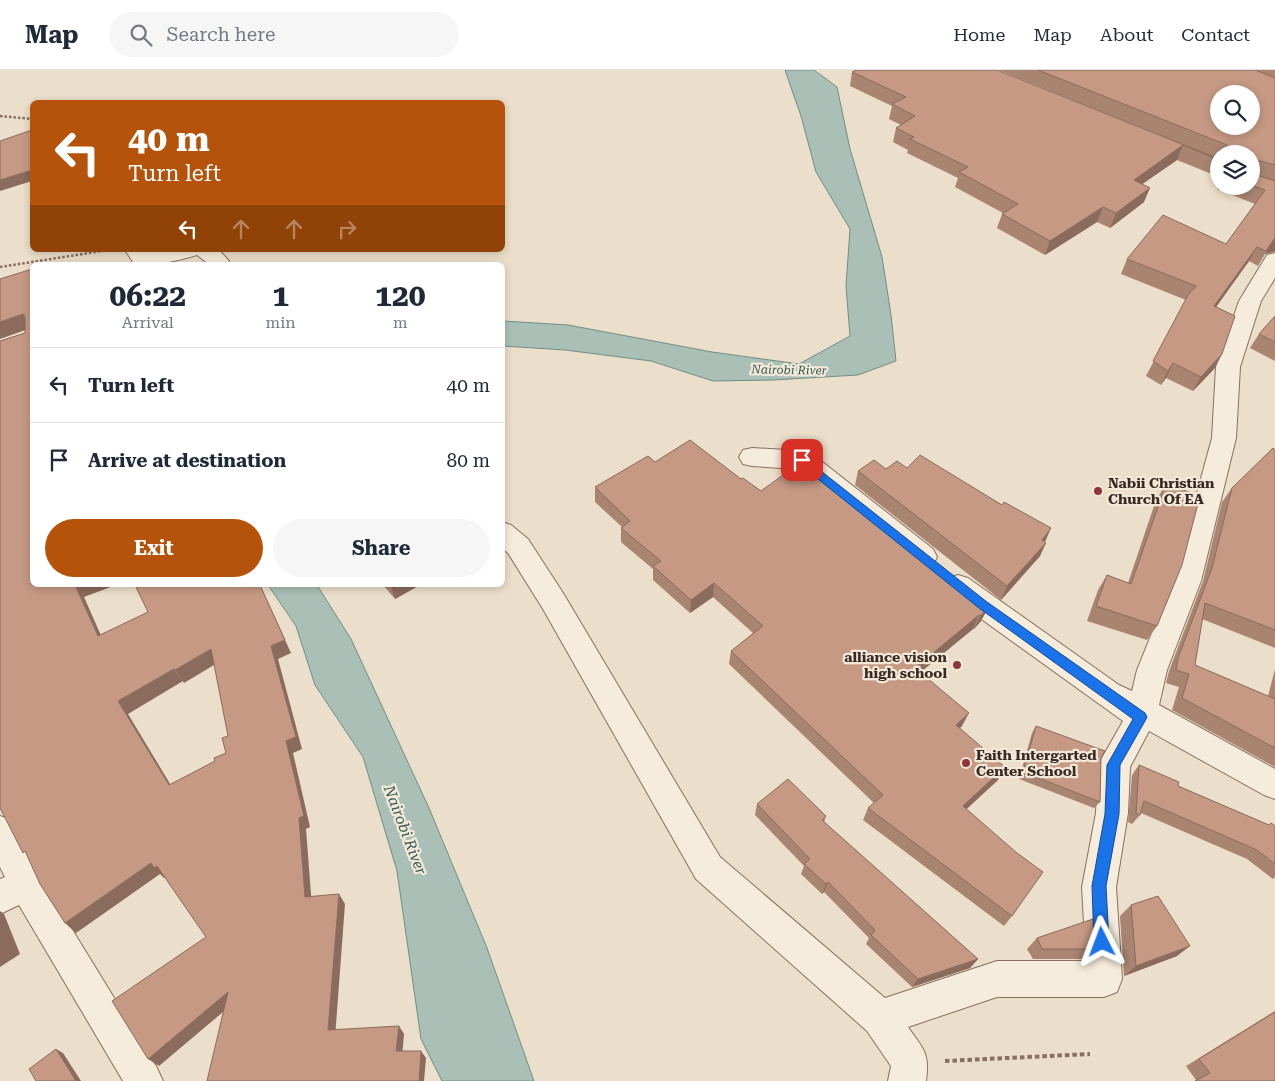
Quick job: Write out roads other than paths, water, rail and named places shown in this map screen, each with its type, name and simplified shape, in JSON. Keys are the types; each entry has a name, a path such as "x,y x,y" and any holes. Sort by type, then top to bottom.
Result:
{"street":[{"path":"137,252 141,257 163,257 184,252"},
{"path":"880,1018 998,979 1104,979 1099,886 1112,814 1114,765 1141,717 1152,670 1187,581 1224,438 1228,367 1250,301 1275,260"},
{"path":"752,457 802,460 983,605 1141,717"},
{"path":"505,535 518,546 553,601 708,868 880,1018 908,1072"},
{"path":"1141,717 1114,696 1275,785"},
{"path":"0,830 13,890 144,1081"}],"water":[{"name":"Nairobi River","path":"785,70 814,70 837,87 850,149 882,257 896,361 858,375 713,381 651,361 565,350 505,346 505,321 568,325 712,352 799,364 850,336 846,286 850,229 816,172 801,116"},
{"name":"Nairobi River","path":"269,587 318,587 351,639 429,808 487,948 534,1081 442,1081 421,1039 397,871 363,757 315,685 296,626"}],"place":[{"name":"Nabii Christian Church Of EA","path":"1098,491"},
{"name":"alliance vision high school","path":"957,665"},
{"name":"Faith Intergarted Center School","path":"966,763"}]}
